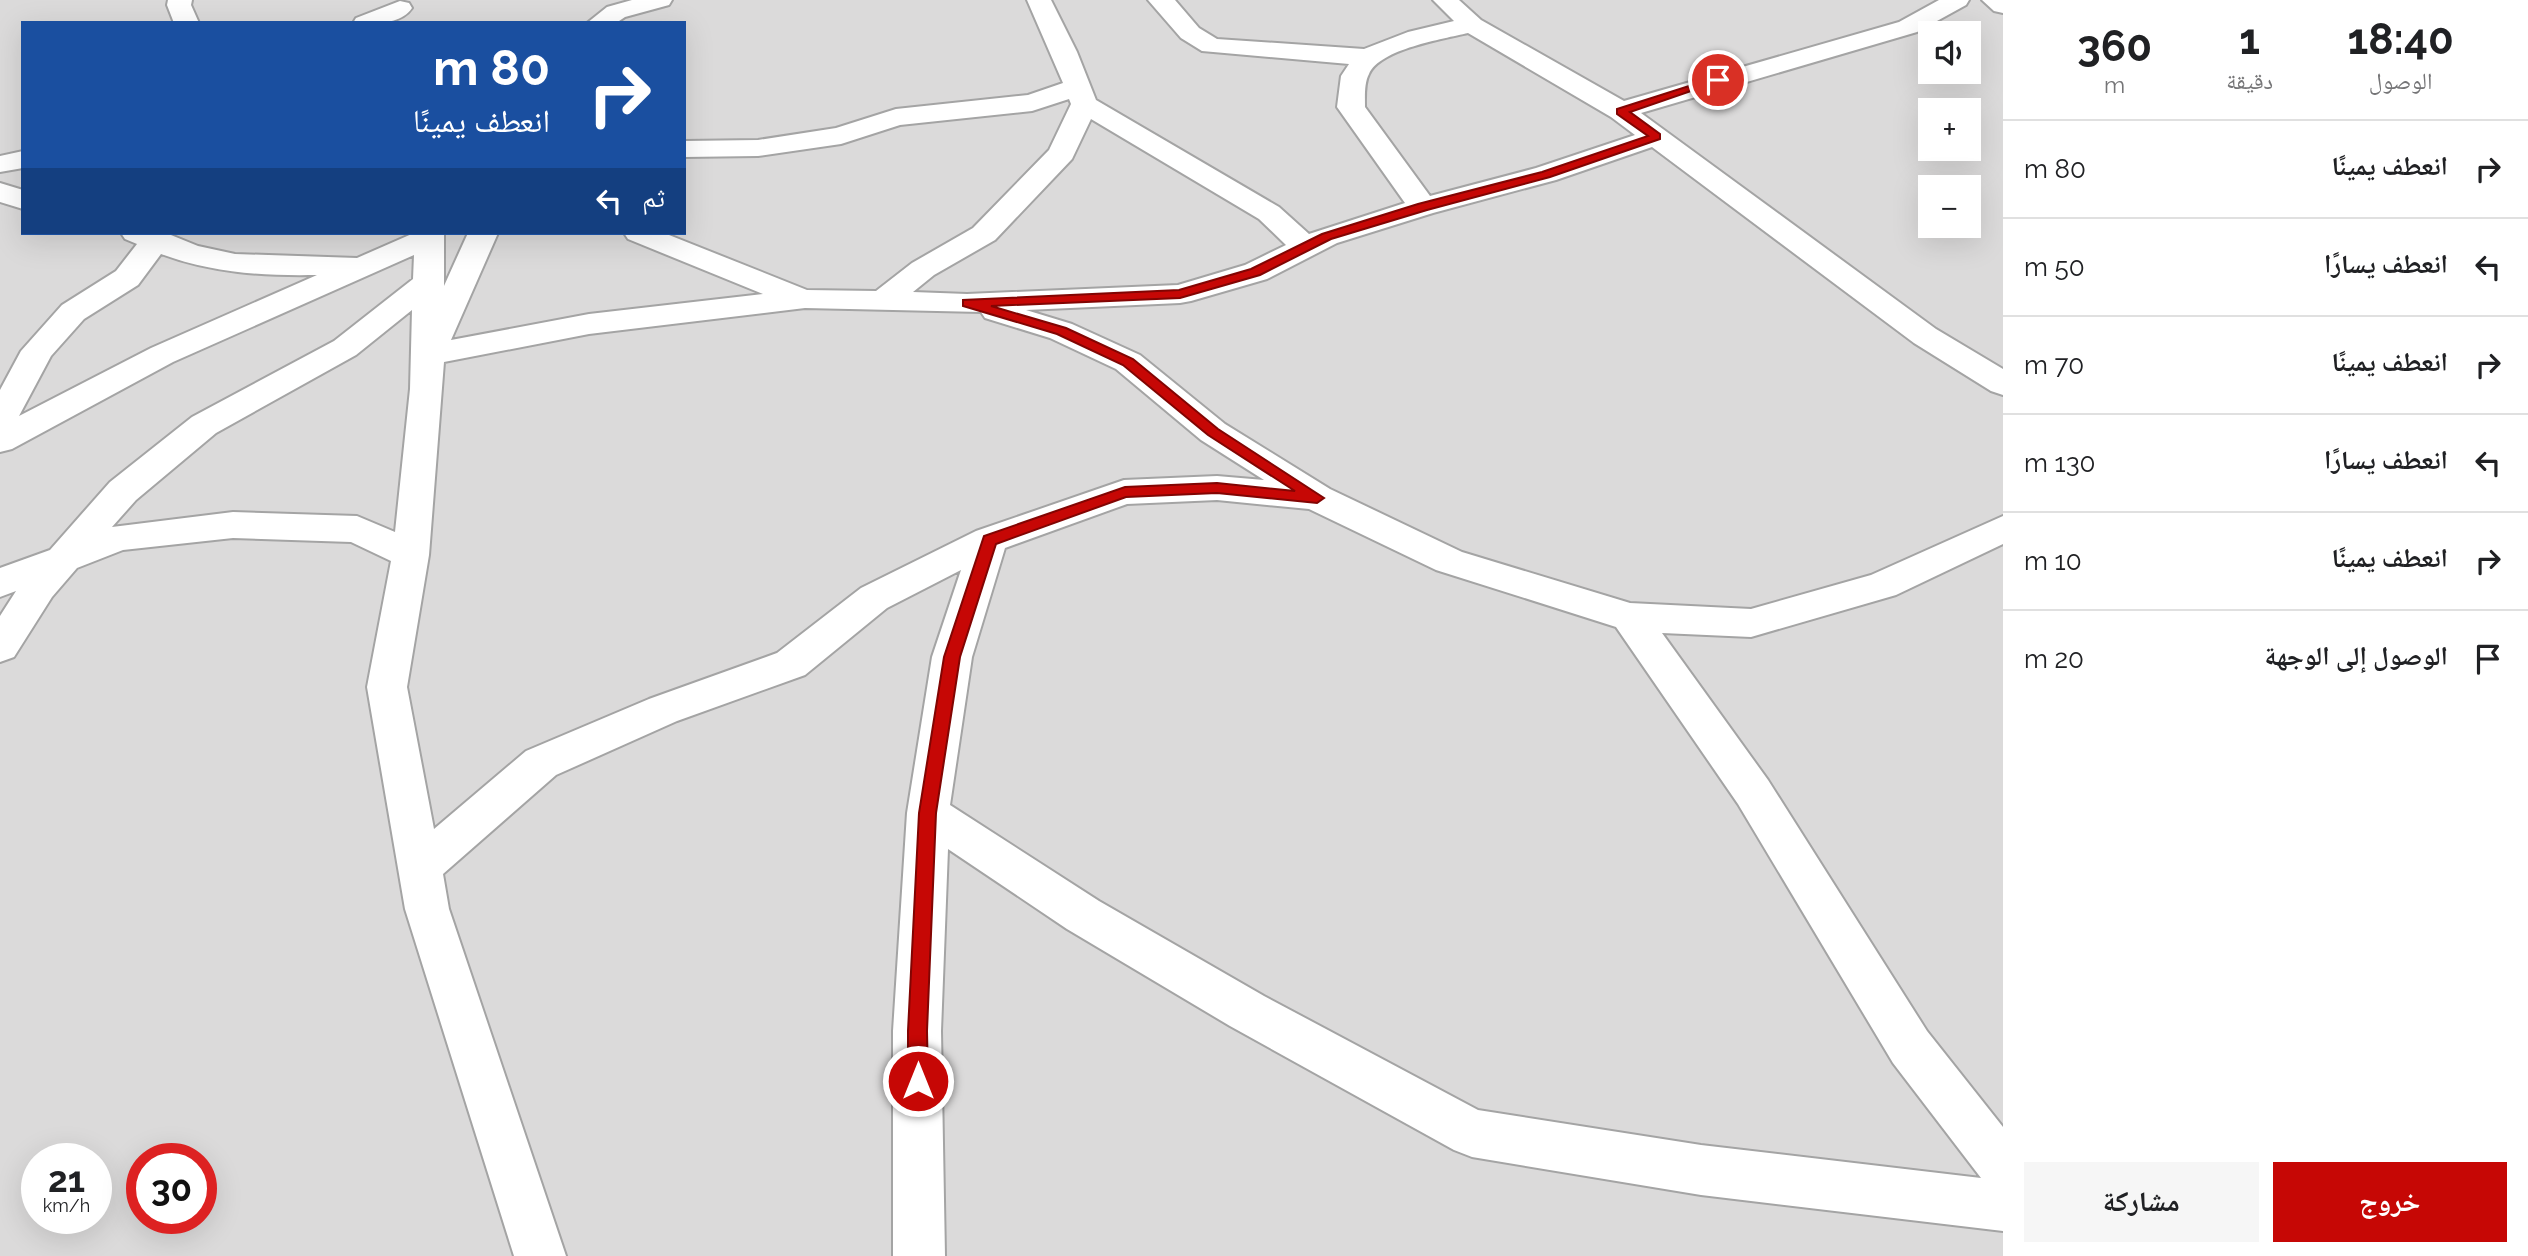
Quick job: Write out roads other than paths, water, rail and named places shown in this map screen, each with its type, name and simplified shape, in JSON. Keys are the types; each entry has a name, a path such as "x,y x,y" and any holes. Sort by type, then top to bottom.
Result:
{"street":[{"path":"180,0 179,5 186,21"},
{"path":"602,21 616,12 660,0"},
{"path":"1039,0 1081,96 1269,213 1305,247"},
{"path":"1160,0 1174,12 1190,33 1211,46 1367,57 1417,37 1472,25"},
{"path":"1445,0 1472,25 1621,111 1925,336 1994,373"},
{"path":"1621,111 1695,87 1908,27 1957,0"},
{"path":"1994,0 2003,6"},
{"path":"370,21 400,10"},
{"path":"1367,57 1354,76 1351,107 1423,207"},
{"path":"686,149 758,148 841,136 896,117 1081,96"},
{"path":"883,301 923,269 984,234 1062,153 1081,96"},
{"path":"428,355 589,324 805,299 967,303 1180,294 1256,272 1326,237 1423,207 1546,174 1656,137"},
{"path":"0,164 21,159"},
{"path":"0,191 21,199"},
{"path":"0,440 162,355 429,235 428,389 411,555 387,687 427,909 540,1256"},
{"path":"428,355 482,235"},
{"path":"644,235 805,299"},
{"path":"0,421 37,351 73,312 127,278 148,236 218,261 308,266 368,264"},
{"path":"0,647 39,587 123,491 204,425 345,348 428,282"},
{"path":"967,303 1061,331 1128,362 1213,432 1317,498 1450,561 1630,617 1751,623 1883,585 2003,529"},
{"path":"420,867 541,763 663,710 791,664 874,598 989,540 1125,492 1217,488 1317,498"},
{"path":"0,583 119,538 233,525 357,529 411,555"},
{"path":"919,1256 917,1031 928,813 952,657 989,540"},
{"path":"0,593 64,559"},
{"path":"1630,617 1753,792 1910,1047 2003,1167"},
{"path":"928,813 1083,915 1247,1011 1472,1133 1701,1170 2003,1206"}]}
